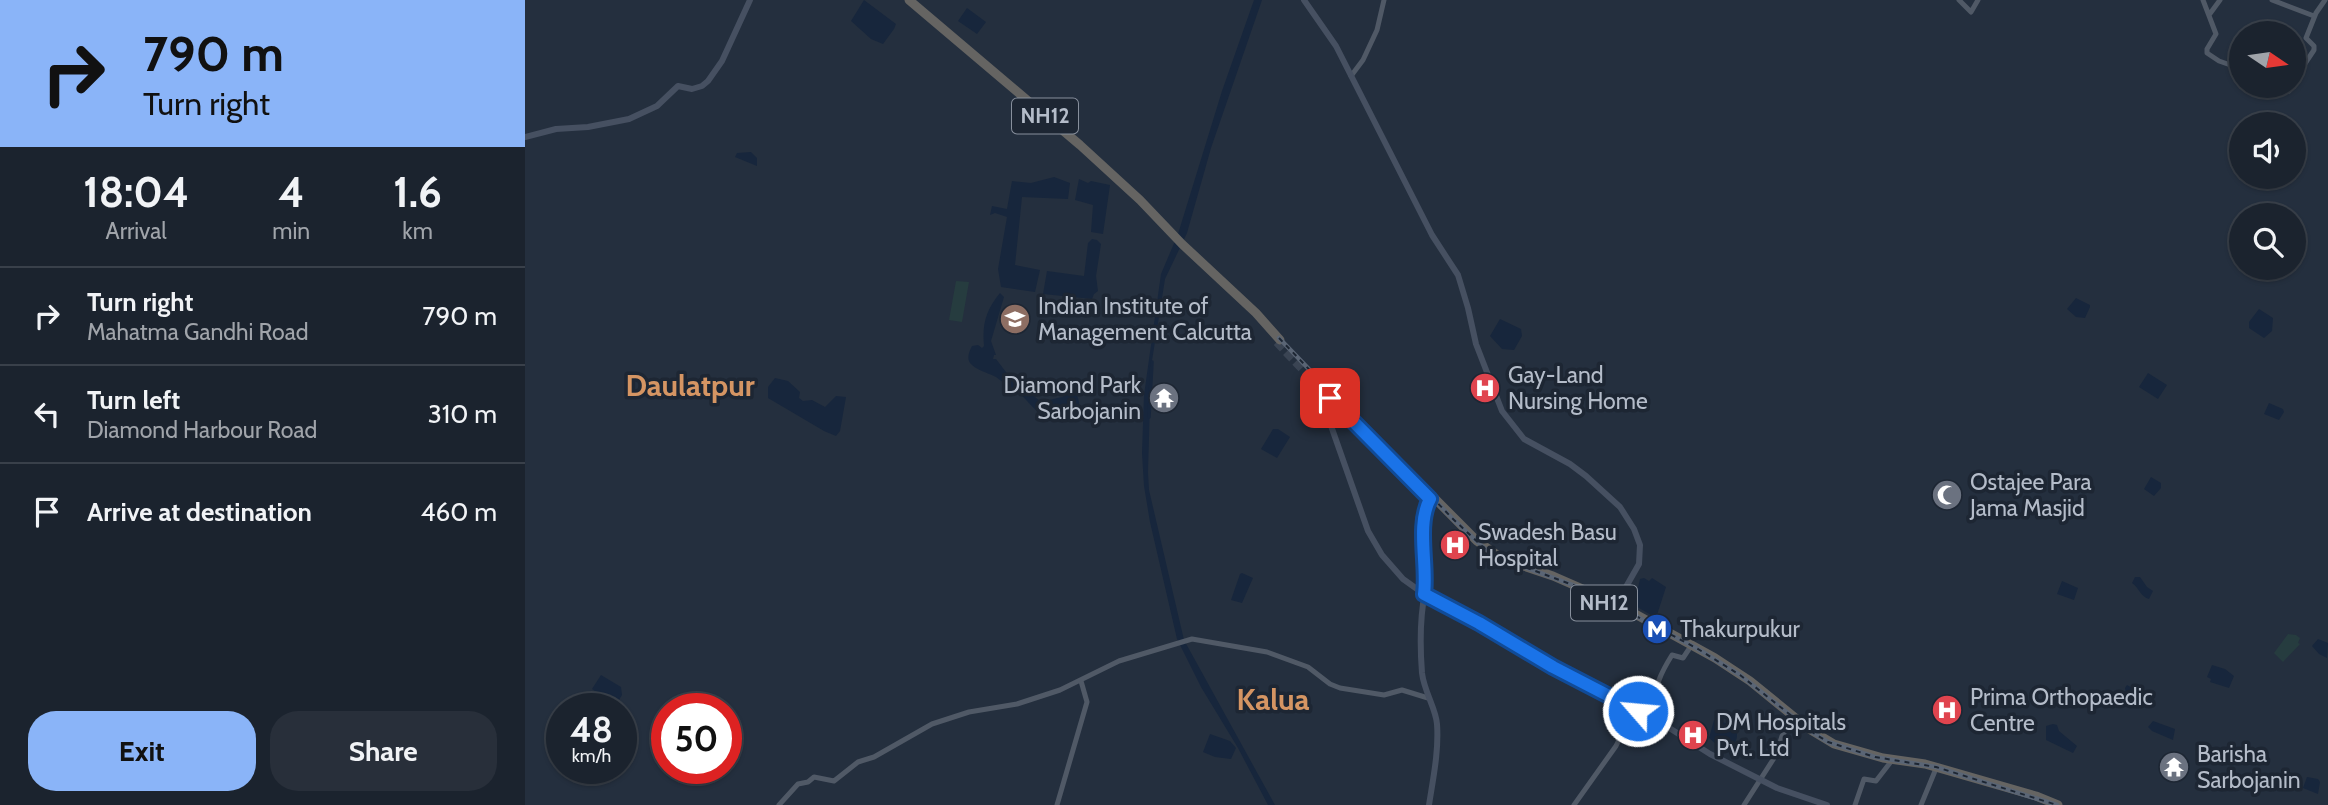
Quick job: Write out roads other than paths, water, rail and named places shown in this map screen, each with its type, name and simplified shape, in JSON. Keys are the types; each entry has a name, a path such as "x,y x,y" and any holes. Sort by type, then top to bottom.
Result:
{"highway":[{"name":"NH12","path":"909,0 1080,145 1139,199 1179,241 1256,313 1278,341"},
{"name":"NH12","path":"1319,385 1431,498 1477,541 1503,559 1553,576 1715,658 1808,729 1833,744 1892,761 1925,764 2049,805"},
{"name":"NH12","path":"1679,641 1753,686 1808,731 1837,749 1983,783 2058,805"}],"main road":[{"path":"525,137 557,129 582,128 629,119 657,106 678,86 692,89 702,86 719,66 750,0"},
{"path":"1304,0 1336,46 1432,235 1458,275 1476,344 1502,411 1524,439 1587,476 1620,507 1634,529 1640,545 1639,564 1616,606"},
{"path":"1319,385 1325,410 1362,515 1374,542 1397,573 1424,592 1650,714 1740,768 1828,805"},
{"path":"1331,397 1327,403 1328,407 1376,540 1403,575 1424,592"},
{"path":"1429,805 1437,725 1422,671 1424,528 1426,509 1431,498"},
{"path":"1799,794 1836,805"}],"street":[{"path":"1351,76 1363,60 1377,30 1384,0"},
{"path":"1959,0 1971,12 1978,0"},
{"path":"2203,0 2216,35 2207,53 2229,64"},
{"path":"2209,15 2220,0"},
{"path":"2272,0 2314,16"},
{"path":"2307,33 2325,0"},
{"path":"2307,40 2314,48 2307,59"},
{"path":"779,805 800,783 808,782 814,777 834,781 862,761 932,724 969,712 1017,704 1060,690 1119,661 1182,641 1202,639 1267,652 1308,667 1330,684 1340,688 1384,695 1402,690 1428,698"},
{"path":"1574,805 1616,746 1624,727 1629,724 1642,726 1650,714 1660,679 1672,655 1682,659 1689,649"},
{"path":"1057,805 1087,702 1081,681"},
{"path":"1744,805 1776,755 1782,736 1793,719"},
{"path":"1855,805 1864,779 1875,781 1892,761"},
{"path":"1921,805 1935,771"}],"water":[{"path":"864,0 896,24 883,44 871,39 851,21"},
{"path":"1254,0 1262,0 1211,148 1187,233 1165,279 1151,367 1148,472 1149,490 1184,640 1275,805 1268,805 1177,639 1150,522 1142,453 1144,395 1161,274 1178,234 1222,91"},
{"path":"967,8 986,22 977,34 958,21"},
{"path":"751,152 757,158 757,166 735,157 737,153"},
{"path":"1054,177 1070,183 1068,199 1022,197 1015,265 1040,270 1035,292 1001,287 998,269 1007,217 995,213 990,215 992,206 1007,209 1012,181 1031,183"},
{"path":"1079,179 1088,183 1091,181 1110,185 1103,234 1091,232 1093,205 1075,200"},
{"path":"1092,239 1101,244 1096,276 1098,291 1092,299 1043,294 1047,271 1084,276 1088,243"},
{"path":"1000,293 1004,297 991,341 996,355 993,359 996,359 1009,376 1028,386 1039,400 1063,397 1066,387 1074,390 1078,397 1079,410 1072,419 1060,422 1046,418 1014,389 977,369 969,361 972,346 984,346 986,318"},
{"path":"2076,298 2090,305 2085,318 2076,317 2067,309"},
{"path":"2259,309 2273,318 2272,331 2264,338 2249,328 2249,322"},
{"path":"1500,319 1521,329 1522,336 1514,350 1502,349 1490,336"},
{"path":"2148,373 2167,385 2158,399 2139,387"},
{"path":"775,378 788,381 800,392 799,398 803,401 812,400 825,407 836,396 846,397 840,431 836,436 768,398 768,387"},
{"path":"2269,403 2283,409 2279,420 2264,414"},
{"path":"1273,429 1278,429 1290,437 1277,458 1261,449"},
{"path":"2151,477 2161,483 2161,488 2154,496 2144,489"},
{"path":"1242,573 1253,578 1242,603 1231,600"},
{"path":"2135,577 2140,577 2153,591 2149,599 2132,583"},
{"path":"1652,578 1666,587 1656,618 1634,605 1640,579 1649,581"},
{"path":"2062,581 2078,588 2074,600 2057,594"},
{"path":"2318,639 2328,643 2327,658 2312,646"},
{"path":"2212,665 2225,669 2234,676 2229,688 2210,682 2211,679 2207,677"},
{"path":"601,675 621,687 622,693 598,693 592,689"},
{"path":"2127,685 2150,698 2147,708 2132,701 2133,697 2126,693"},
{"path":"1714,720 1735,728 1737,737 1731,750 1709,738"},
{"path":"2153,721 2175,729 2173,740 2152,731 2148,727"},
{"path":"2053,724 2077,746 2073,753 2046,740 2046,726"},
{"path":"1210,734 1230,741 1236,748 1231,759 1203,752"},
{"path":"2307,777 2320,782 2318,794 2303,788"}],"waterway":[{"path":"1149,417 1152,362"}],"tunnel":[{"path":"1277,342 1316,383"}],"railway":[{"path":"1279,338 1485,549 1511,562 1589,591 1698,649 1740,675 1828,742 1875,757 1936,767 2057,805"}],"place":[{"name":"Indian Institute of Management Calcutta","path":"1015,319"},
{"name":"Gay-Land Nursing Home","path":"1485,388"},
{"name":"Diamond Park Sarbojanin","path":"1164,398"},
{"name":"Ostajee Para Jama Masjid","path":"1947,495"},
{"name":"Swadesh Basu Hospital","path":"1455,545"},
{"name":"Thakurpukur","path":"1657,629"},
{"name":"Prima Orthopaedic Centre","path":"1947,710"},
{"name":"DM Hospitals Pvt. Ltd","path":"1693,735"},
{"name":"Barisha Sarbojanin","path":"2174,767"}],"district":[{"name":"Daulatpur","path":"690,386"},
{"name":"Kalua","path":"1273,700"}]}
